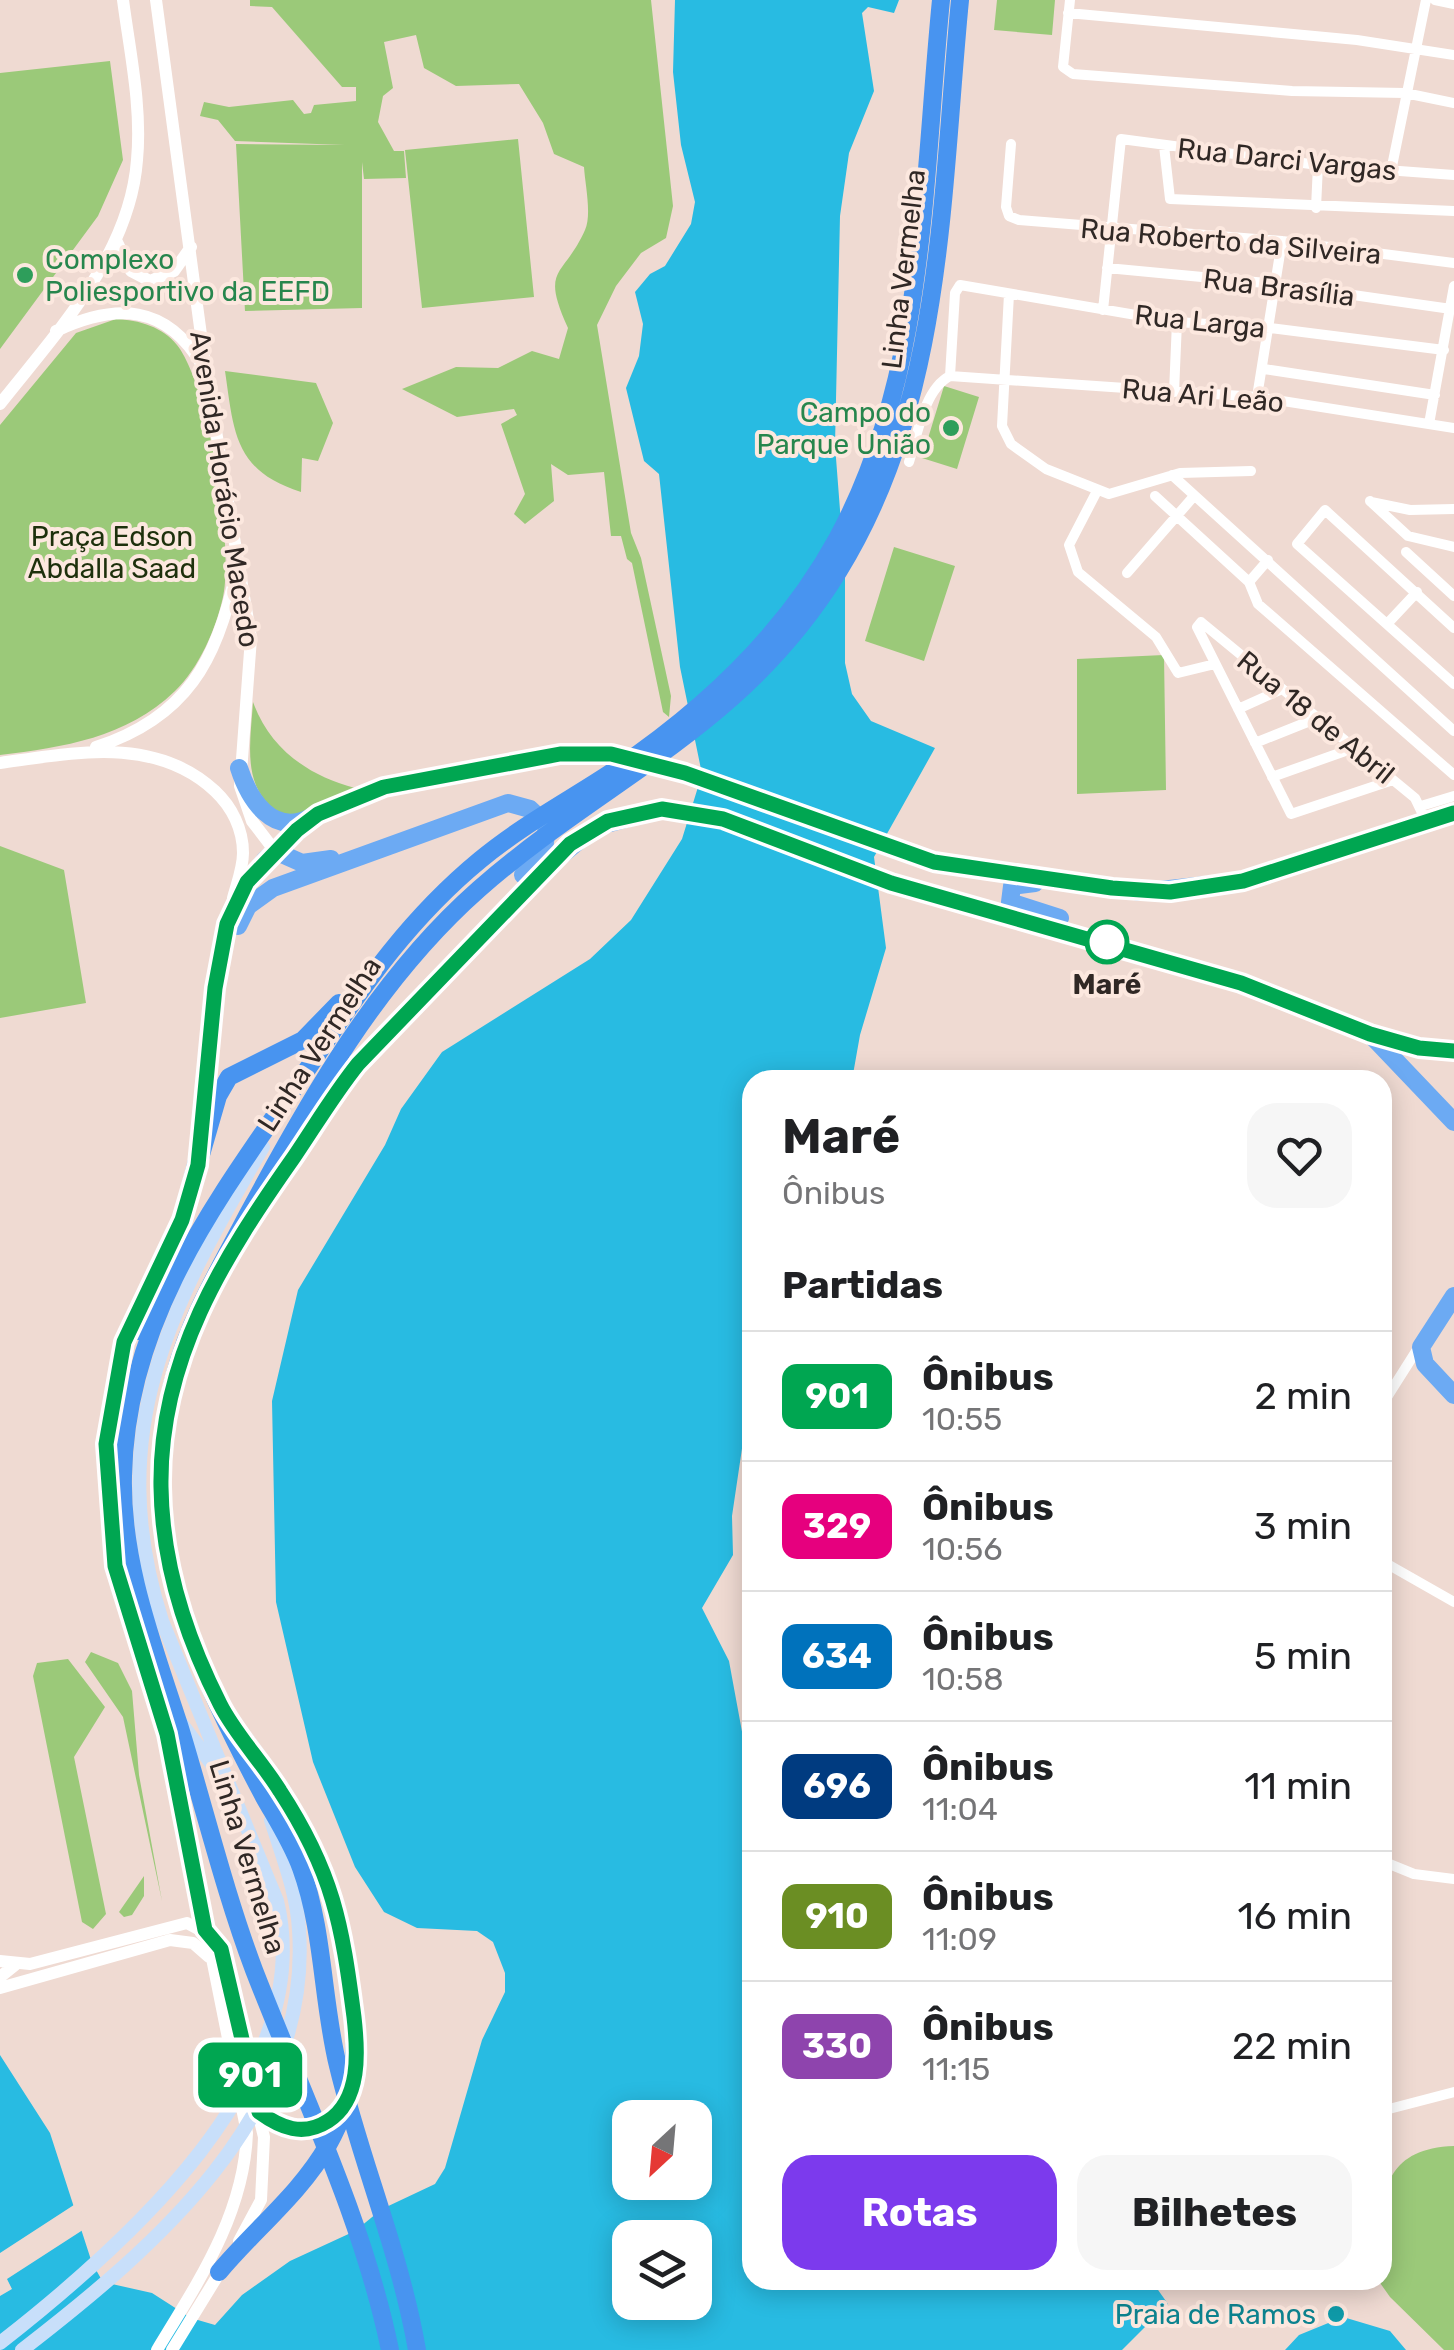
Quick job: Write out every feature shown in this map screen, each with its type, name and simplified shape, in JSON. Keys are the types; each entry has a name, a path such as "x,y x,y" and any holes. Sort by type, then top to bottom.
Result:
{"highway":[{"name":"Linha Vermelha","path":"418,2350 394,2243 338,2064 303,1873 221,1707 174,1588 161,1484 166,1411 200,1307 284,1146 363,1020 416,950 496,876 706,724 788,643 836,577 869,518 902,437 929,318 938,124 934,64 941,0"},
{"name":"Linha Vermelha","path":"390,2350 375,2284 240,1929 143,1612 126,1530 125,1449 144,1348 183,1256 251,1145 402,934 488,853 684,718 782,620 838,538 865,479 893,400 910,315 938,124 954,64 960,0"},
{"path":"239,768 253,800 273,818 293,823 384,787 560,754 611,754 685,773 948,866 1142,892 1220,885 1345,851 1424,814 1454,813"},
{"path":"218,972 242,915 264,892 508,803 530,809 543,819 548,833 544,851 469,947"},
{"path":"469,947 570,844 618,818 662,809 700,812 891,883 1241,983 1370,1034 1419,1048 1454,1052"},
{"path":"198,1165 218,972 227,924 247,882 275,851 318,814"},
{"path":"275,851 308,864 392,844"},
{"path":"1070,882 1017,884 1009,889 1008,897 1015,905 1142,942 1168,960"},
{"name":"Linha Vermelha","path":"233,1243 344,1082 469,947"},
{"path":"125,1449 125,1378 218,1096 229,1077 303,1040 375,967"},
{"path":"1370,1034 1454,1122"},
{"path":"1454,1296 1419,1356 1454,1395"},
{"path":"211,2277 323,2154 350,2094 356,2036 345,1940 327,1874 285,1798 221,1707"},
{"path":"240,2088 259,2112 285,2128 310,2129 333,2118 350,2094"}],"main road":[{"name":"Linha Vermelha","path":"235,1796 188,1692 148,1575 140,1522 141,1442 154,1370 171,1317 206,1244 316,1055"},
{"path":"0,2343 130,2227 229,2114 262,2050 272,2016 282,1957 280,1912 235,1796 150,1684"},
{"path":"22,2350 179,2212 219,2167 255,2114 282,2052 293,2006 300,1942 296,1905 262,1794"}],"street":[{"path":"0,404 98,274 116,240 131,194 138,144 122,0"},
{"name":"Avenida Horácio Macedo","path":"156,0 206,372 252,638 239,768 246,809 275,851"},
{"path":"1070,0 1063,67 1073,74 1292,90 1405,93 1454,104"},
{"path":"1392,166 1426,0"},
{"path":"1435,0 1454,4"},
{"path":"1068,13 1417,47 1454,54"},
{"name":"Rua Darci Vargas","path":"1111,229 1121,139 1318,165 1392,166 1454,175"},
{"name":"Rua Roberto da Silveira","path":"1011,144 1009,216 1060,226 1282,241 1454,263"},
{"path":"1164,146 1170,199 1454,211"},
{"path":"1316,208 1318,165"},
{"path":"1103,310 1111,229"},
{"path":"116,240 131,272 150,281 174,271 191,247"},
{"path":"1257,397 1282,241"},
{"name":"Rua Brasília","path":"1107,268 1276,284 1451,309"},
{"name":"Rua Larga","path":"950,376 958,286 1176,322 1270,328 1444,350"},
{"path":"1429,424 1454,286"},
{"path":"1009,294 1004,326 1006,379 1002,426 1011,444 1046,470 1097,491 1119,495 1172,475 1251,471"},
{"path":"54,333 107,312 146,316 181,337 206,372"},
{"path":"1174,392 1176,322"},
{"path":"1264,369 1435,395"},
{"path":"909,462 929,402 938,384 950,376"},
{"name":"Rua Ari Leão","path":"950,376 1257,397 1454,428"},
{"path":"1172,475 1454,730"},
{"path":"1097,491 1070,545 1078,572 1156,637 1178,673 1215,664 1291,814 1393,780"},
{"path":"1155,496 1249,582 1258,604 1454,775"},
{"path":"1127,573 1194,496"},
{"path":"1454,509 1410,510 1370,501 1408,536 1454,547"},
{"path":"1454,628 1325,510 1297,544 1454,684"},
{"path":"1406,552 1454,596"},
{"path":"1249,582 1268,560"},
{"path":"80,752 142,730 193,684 224,624 238,564"},
{"path":"1387,624 1416,592"},
{"name":"Rua 18 de Abril","path":"1215,664 1197,628 1201,622 1393,780 1424,814"},
{"path":"1238,709 1280,690"},
{"path":"1255,743 1315,719"},
{"path":"1272,778 1351,748"},
{"path":"0,763 80,752 151,756 199,778 224,800 238,824 243,857 227,924"},
{"path":"1424,814 1454,796"},
{"path":"169,1247 124,1342 106,1444 115,1566 167,1734 208,1957 240,2088 246,2133 242,2175 211,2277 172,2350"},
{"path":"1392,1392 1419,1356"},
{"path":"1392,1567 1454,1602"},
{"path":"1392,1865 1414,1874 1454,1879"},
{"path":"183,1924 195,1880"},
{"path":"0,1961 15,1965 68,1956 183,1924 205,1930 221,1949 259,2112 264,2147 261,2200 157,2350"},
{"path":"0,1988 161,1942 185,1941 208,1957"},
{"path":"0,1977 15,1965"},
{"path":"1392,2108 1454,2092"}],"green space":[{"path":"250,0 651,0 673,206 666,238 641,253 616,286 597,325 631,533 641,558 671,696 669,717 663,712 632,563 627,559 621,536 611,536 604,472 568,475 551,464 554,501 525,524 514,514 525,494 501,424 517,415 514,409 457,417 402,389 456,367 498,368 532,351 559,359 568,328 555,283 587,224 584,167 554,154 543,123 519,84 456,86 424,68 416,35 384,42 393,88 383,96 378,122 394,151 404,151 406,178 364,179 362,162 362,308 245,311 236,144 345,145 235,141 218,120 200,116 204,102 229,107 293,100 304,114 311,113 314,105 356,101 356,87 342,87 272,7 250,6"},
{"path":"997,0 1055,0 1052,35 994,30"},
{"name":"Complexo Poliesportivo da EEFD","path":"110,61 123,160 98,216 0,349 0,73"},
{"path":"518,139 534,297 422,308 405,150"},
{"name":"Praça Edson Abdalla Saad","path":"116,319 165,333 189,365 209,429 222,506 225,573 220,609 192,671 156,707 93,738 0,755 0,425 76,333"},
{"path":"225,371 316,383 333,423 318,461 302,458 301,492 262,473 241,447"},
{"name":"Campo do Parque União","path":"944,386 979,397 957,469 922,458"},
{"path":"894,547 955,566 924,661 865,641"},
{"path":"1164,655 1166,790 1077,794 1077,659"},
{"path":"253,702 270,734 293,758 322,776 355,788 354,792 288,818 273,808 262,796 251,768"},
{"path":"0,846 64,870 86,1003 0,1018"},
{"path":"91,1652 118,1663 132,1691 139,1775 162,1901 123,1717 85,1662"},
{"path":"68,1659 105,1707 74,1757 106,1914 93,1929 82,1922 33,1676 37,1663"},
{"path":"144,1876 144,1896 132,1915 124,1917 119,1912"},
{"path":"1454,2146 1454,2350 1444,2350 1385,2290 1392,2290 1392,2176 1406,2159 1426,2150"}],"water":[{"path":"675,0 899,0 894,13 868,7 862,13 874,91 849,153 840,216 835,445 845,575 845,663 852,694 871,721 935,748 874,857 886,948 854,1070 742,1070 742,1448 732,1516 733,1555 702,1608 729,1661 742,1732 742,2290 1158,2290 1168,2304 1122,2350 0,2350 0,2055 50,2133 92,2263 103,2282 152,2293 191,2318 215,2325 242,2295 290,2261 355,2231 382,2209 435,2184 445,2168 482,2040 505,1992 505,1973 493,1942 477,1931 417,1928 384,1912 355,1867 313,1762 276,1602 272,1401 298,1290 385,1145 401,1109 442,1052 590,959 631,920 682,839 702,774 680,667 659,474 644,461 626,388 639,356 643,324 635,292 650,274 665,266 691,224 695,202 681,145 673,72"},
{"path":"1343,2317 1390,2331 1406,2350 1285,2350 1299,2335"}],"pier":[{"path":"80,2201 89,2226 7,2279 12,2289 0,2296 0,2253"}],"bus line":[{"name":"901","path":"1454,813 1243,881 1170,892 1142,892 948,866 655,763 587,752 399,784 350,798 318,814 265,860 247,882 227,924 215,988 198,1165 182,1220 124,1342 112,1392 106,1444 115,1566 167,1734 205,1930 221,1949 259,2112 285,2128 310,2129 333,2118 350,2094 356,2036 345,1940 318,1855 262,1762 221,1707 174,1588 162,1519 166,1411 185,1342 215,1275 332,1098 358,1064 570,844 595,827 618,818 662,809 700,812 891,883 1241,983 1370,1034 1419,1048 1454,1051"}],"place":[{"name":"Complexo Poliesportivo da EEFD","path":"25,275"},
{"name":"Campo do Parque União","path":"951,428"},
{"name":"Maré","path":"1107,942"},
{"name":"Praia de Ramos","path":"1336,2314"}]}
